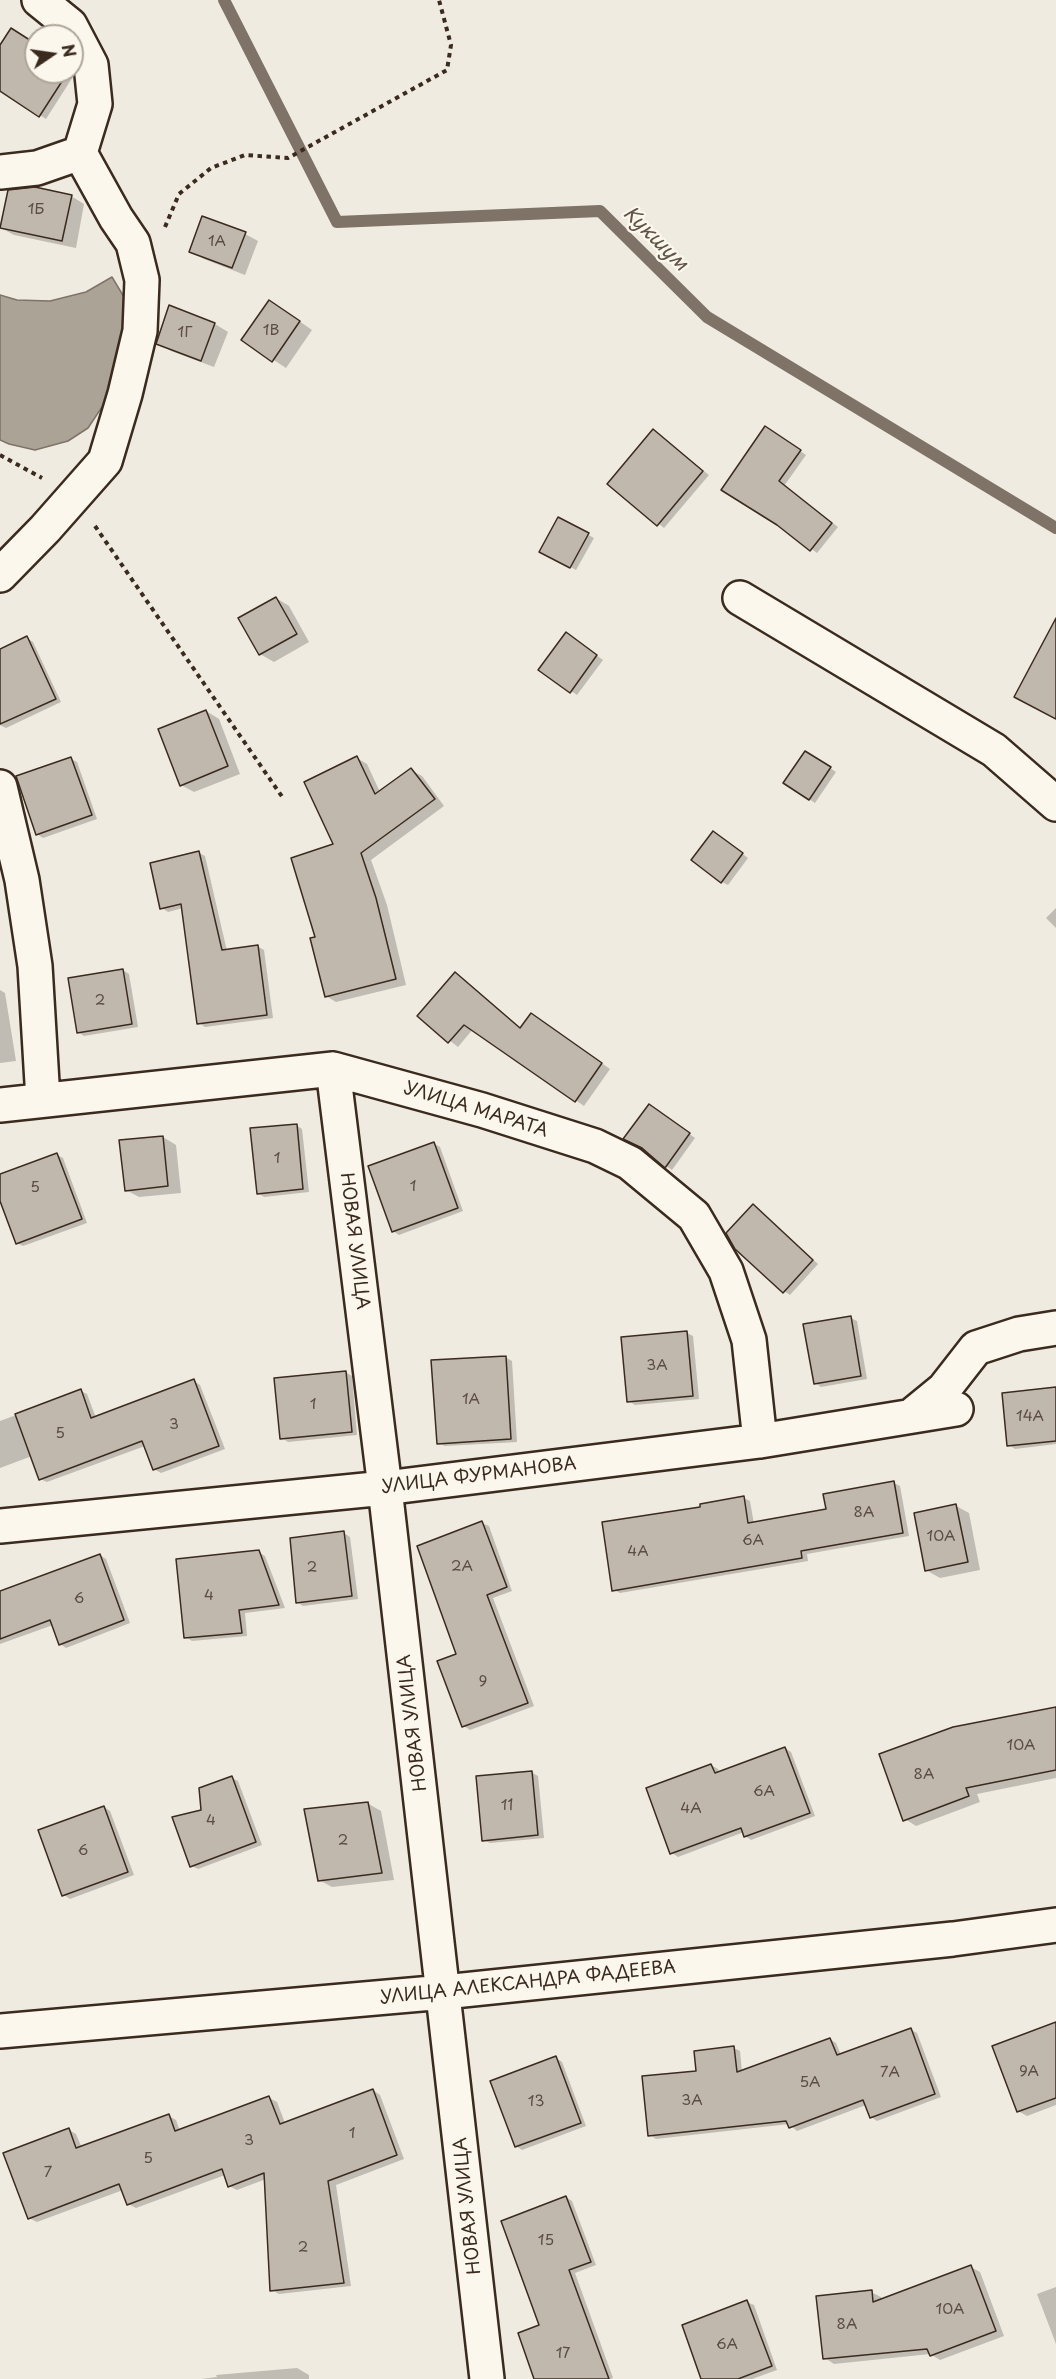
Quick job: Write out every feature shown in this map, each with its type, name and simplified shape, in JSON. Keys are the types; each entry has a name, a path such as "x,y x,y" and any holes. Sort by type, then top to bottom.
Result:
{"street":[{"path":"0,576 105,461 125,394 140,331 142,280 133,243 116,218 80,153 94,104 91,65 70,25 39,0"},
{"path":"0,172 37,168 80,153"},
{"path":"741,598 994,750 1056,804"},
{"path":"0,787 22,880 35,966 43,1100"},
{"name":"УЛИЦА МАРАТА","path":"0,1105 333,1069 482,1110 595,1146 630,1164 694,1216 726,1271 749,1340 760,1441"},
{"name":"НОВАЯ УЛИЦА","path":"333,1069 385,1488 487,2379"},
{"path":"911,1416 944,1389 976,1348 1019,1334 1056,1328"},
{"name":"УЛИЦА ФУРМАНОВА","path":"0,1526 385,1488 760,1441 956,1409"},
{"name":"УЛИЦА АЛЕКСАНДРА ФАДЕЕВА","path":"0,2031 444,1992 953,1939 1056,1925"}],"path":[{"path":"164,231 179,195 211,168 244,155 288,158 447,70 451,45 439,0"},
{"path":"0,455 74,495 283,798"}],"shaded area":[{"path":"112,277 124,297 123,345 118,374 104,404 88,428 68,441 35,450 0,440 0,295 17,300 50,301 86,292"}],"building":[{"path":"11,28 24,36 24,84 60,84 39,117 0,91 0,45"},
{"path":"35,187 72,195 62,241 0,228 8,190"},
{"path":"202,216 246,232 232,268 189,252"},
{"path":"269,300 300,321 272,362 241,340"},
{"path":"169,305 215,323 201,361 156,344"},
{"path":"765,426 801,450 779,481 832,523 810,551 777,525 721,490"},
{"path":"653,429 703,471 657,526 607,484"},
{"path":"558,517 589,533 570,568 539,552"},
{"path":"276,597 297,634 259,655 238,618"},
{"path":"1056,618 1056,719 1014,697"},
{"path":"566,632 597,655 570,693 538,670"},
{"path":"27,636 56,699 0,724 0,649"},
{"path":"206,710 228,766 180,786 158,729"},
{"path":"805,751 831,767 809,800 783,783"},
{"path":"357,756 375,794 411,768 435,799 361,853 376,898 396,979 325,997 310,938 315,937 291,858 333,844 304,782"},
{"path":"71,757 92,815 36,835 16,776"},
{"path":"713,831 743,853 721,883 691,860"},
{"path":"199,851 222,950 258,945 267,1015 197,1024 181,904 160,909 150,863"},
{"path":"123,969 132,1024 77,1033 68,978"},
{"path":"455,972 520,1028 531,1013 602,1063 575,1102 464,1025 448,1043 417,1016"},
{"path":"649,1104 690,1133 665,1168 642,1148 623,1139"},
{"path":"297,1124 303,1189 257,1194 250,1128"},
{"path":"163,1136 168,1186 125,1191 119,1140"},
{"path":"434,1142 458,1208 392,1232 368,1166"},
{"path":"57,1153 82,1219 16,1244 0,1201 0,1174"},
{"path":"753,1204 813,1260 783,1293 735,1249 726,1233"},
{"path":"851,1316 861,1376 814,1384 803,1324"},
{"path":"687,1331 693,1396 627,1402 621,1337"},
{"path":"506,1356 511,1439 437,1444 431,1360"},
{"path":"346,1371 352,1432 280,1439 274,1378"},
{"path":"194,1379 219,1446 153,1470 142,1441 39,1480 15,1414 81,1389 91,1418"},
{"path":"1056,1387 1056,1441 1007,1446 1002,1393"},
{"path":"894,1481 903,1533 801,1551 802,1558 612,1591 602,1522 700,1507 700,1504 744,1496 748,1523 826,1509 823,1494"},
{"path":"956,1504 968,1562 925,1571 914,1513"},
{"path":"482,1521 507,1587 487,1595 528,1703 462,1727 437,1661 456,1654 417,1546"},
{"path":"344,1531 352,1596 296,1603 290,1538"},
{"path":"259,1550 279,1605 239,1610 242,1633 184,1638 176,1559"},
{"path":"100,1554 124,1620 59,1645 50,1620 0,1639 0,1591"},
{"path":"1056,1707 1056,1770 966,1788 969,1796 903,1821 879,1754 953,1727"},
{"path":"785,1747 810,1813 744,1837 741,1828 670,1854 646,1788 711,1764 715,1773"},
{"path":"532,1771 538,1835 482,1841 476,1776"},
{"path":"232,1776 256,1842 190,1867 172,1817 201,1810 199,1788"},
{"path":"368,1802 382,1873 318,1881 304,1809"},
{"path":"104,1806 128,1872 62,1896 38,1830"},
{"path":"1056,2022 1056,2098 1017,2112 992,2046"},
{"path":"911,2028 935,2094 870,2118 863,2100 789,2128 786,2121 648,2136 642,2076 696,2071 694,2051 734,2046 737,2072 830,2038 837,2055"},
{"path":"556,2056 581,2123 515,2147 490,2081"},
{"path":"373,2089 397,2155 328,2181 344,2283 270,2291 264,2173 228,2187 222,2169 127,2205 119,2184 28,2219 3,2153 69,2128 76,2148 169,2114 175,2131 269,2096 280,2124"},
{"path":"566,2196 591,2262 569,2270 609,2379 534,2379 518,2333 539,2325 501,2221"},
{"path":"971,2265 996,2331 930,2356 927,2349 823,2359 816,2296 872,2290 873,2302"},
{"path":"747,2300 772,2366 738,2379 701,2379 682,2325"}],"waterway":[{"name":"Кукшум","path":"224,0 337,222 600,211 707,317 1056,528"}]}
